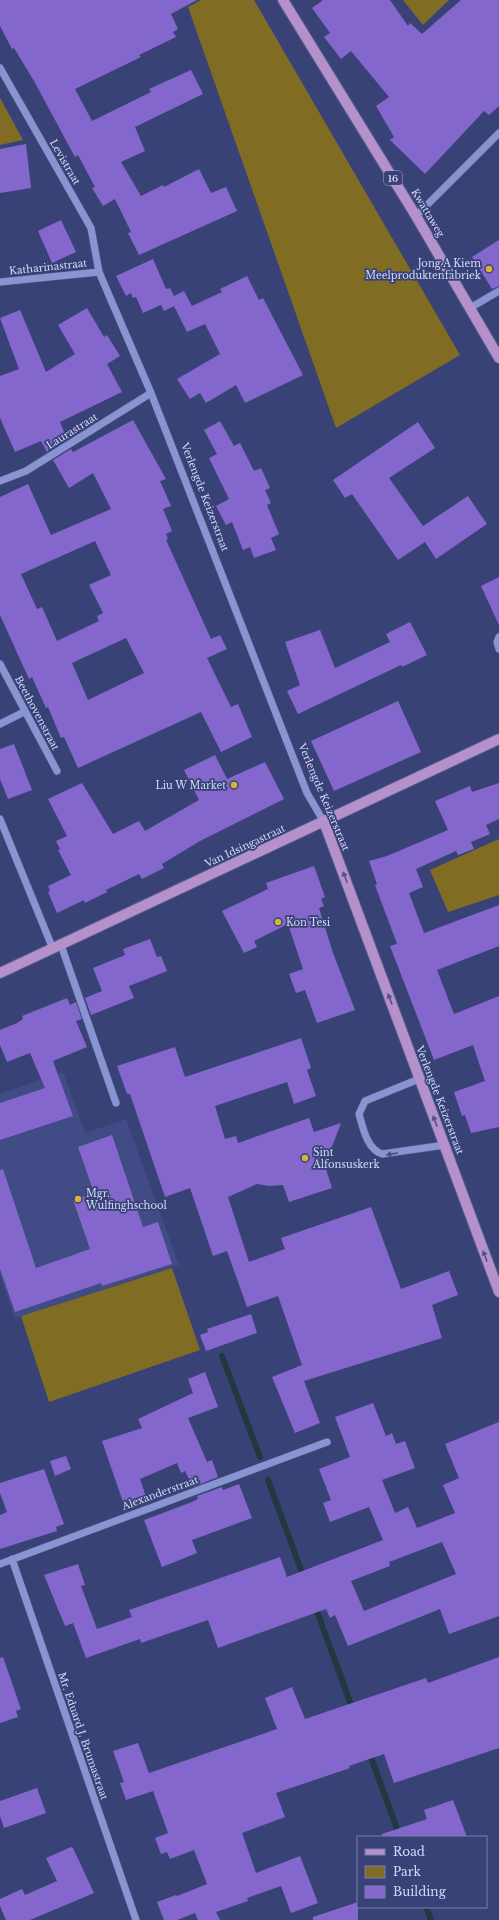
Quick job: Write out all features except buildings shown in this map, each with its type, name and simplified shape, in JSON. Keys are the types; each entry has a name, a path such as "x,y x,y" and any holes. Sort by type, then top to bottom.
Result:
{"main road":[{"name":"Kwattaweg","path":"283,0 416,216 499,358"},
{"name":"Van Idsingastraat","path":"0,973 499,739"},
{"name":"Verlengde Keizerstraat","path":"324,822 499,1292"}],"street":[{"name":"Levistraat","path":"0,68 91,228 99,272"},
{"path":"416,216 499,133"},
{"name":"Katharinastraat","path":"0,282 99,272"},
{"name":"Verlengde Keizerstraat","path":"99,272 151,393 307,793 324,822"},
{"path":"470,308 499,291"},
{"name":"Laurastraat","path":"0,481 26,471 151,393"},
{"path":"499,637 497,642 499,650"},
{"name":"Beethovenstraat","path":"0,664 24,712 57,771"},
{"path":"0,724 24,712"},
{"path":"0,819 57,947 116,1103"},
{"path":"419,1079 365,1101 359,1114 362,1125 373,1149 382,1154 445,1146"},
{"name":"Alexanderstraat","path":"0,1564 327,1442"},
{"name":"Mr. Eduard J. Brumastraat","path":"12,1559 136,1920"}],"shaded area":[{"name":"Mgr. Wulfinghschool","path":"63,1072 85,1133 126,1119 179,1265 15,1318 0,1275 0,1094"}],"green space":[{"path":"201,0 254,0 460,355 336,428 188,7"},
{"path":"403,0 449,0 423,25"},
{"path":"0,98 23,140 0,145"},
{"path":"499,839 499,895 448,912 430,870"},
{"path":"172,1268 200,1350 49,1402 21,1316"}],"waterway":[{"path":"222,1356 260,1457"},
{"path":"268,1480 304,1578"},
{"path":"315,1606 353,1710"},
{"path":"369,1752 400,1836"},
{"path":"426,1908 431,1920"}],"place":[{"name":"Jong A Kiem Meelproduktenfabriek","path":"489,269"},
{"name":"Liu W Market","path":"234,785"},
{"name":"Kon Tesi","path":"278,922"},
{"name":"Sint Alfonsuskerk","path":"305,1158"},
{"name":"Mgr. Wulfinghschool","path":"78,1199"}]}
